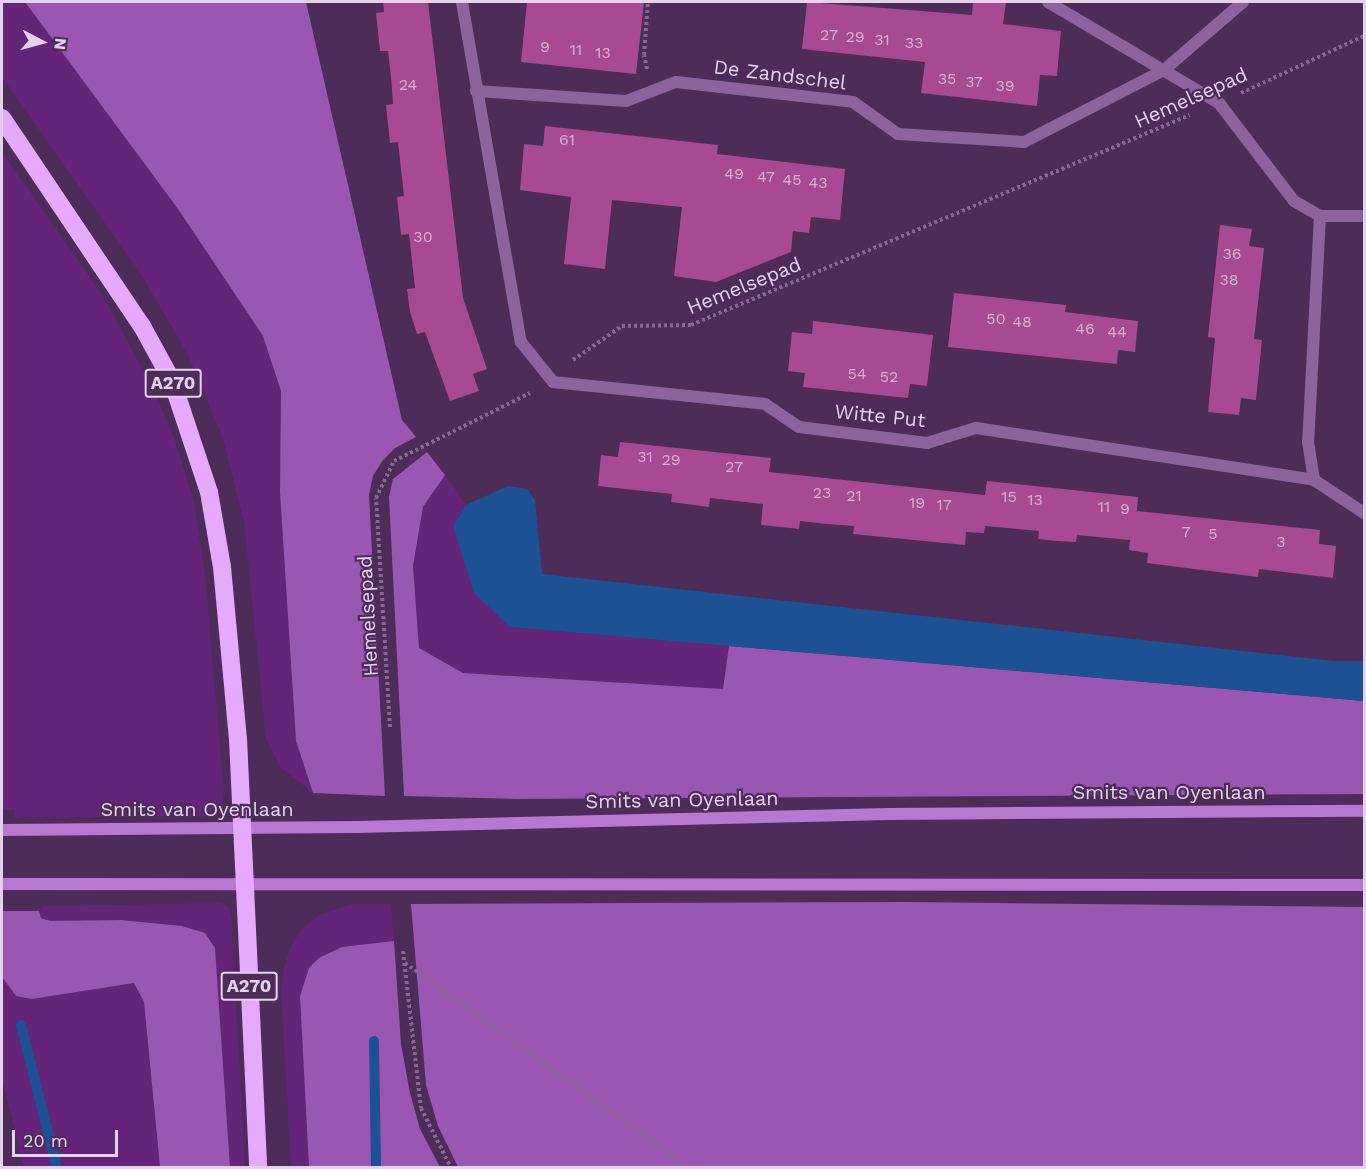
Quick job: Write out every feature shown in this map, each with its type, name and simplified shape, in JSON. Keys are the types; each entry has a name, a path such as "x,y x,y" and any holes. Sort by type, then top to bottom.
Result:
{"highway":[{"name":"A270","path":"2,118 142,326 172,381 194,437 209,492 222,567 242,829 258,1167"}],"main road":[{"name":"Smits van Oyenlaan","path":"2,830 242,829 889,814 1365,811"},
{"path":"6,884 1365,885"}],"street":[{"path":"462,2 521,342 553,382"},
{"path":"1048,2 1219,103 1294,201 1320,216 1365,216"},
{"name":"De Zandschel","path":"476,91 626,101 676,82 853,102 898,134 1024,142 1164,70 1243,2"},
{"path":"1314,480 1308,442 1320,216"},
{"name":"Witte Put","path":"553,382 765,404 799,427 927,443 976,428 1314,480 1365,513"}],"path":[{"path":"648,2 644,55 653,90"},
{"name":"Hemelsepad","path":"390,727 376,498 394,461 553,382 580,352 622,326 691,326 1219,103 1365,36"},
{"path":"403,951 421,1108 451,1167"},
{"path":"405,963 689,1167"}],"shaded area":[{"path":"2,2 25,2 178,209 263,336 281,391 280,492 296,740 313,793 280,767 266,738 244,522 223,438 188,355 143,277 2,77"},
{"path":"25,2 306,2 402,420 416,437 395,448 383,460 373,476 369,495 385,796 313,793 296,741 280,492 281,391 263,336 178,209"},
{"path":"2,152 105,299 156,395 176,443 194,502 205,575 224,794 222,806 214,816 15,817 15,810 2,810"},
{"path":"427,452 445,475 423,507 413,566 419,648 463,673 723,689 729,646 1364,701 1364,794 516,799 404,796 389,497 393,479"},
{"path":"445,475 466,505 453,526 510,627 729,646 723,689 463,673 419,648 413,566 423,507"},
{"path":"906,902 1364,907 1364,1167 458,1167 438,1126 426,1085 411,904"},
{"path":"220,903 228,907 231,915 245,1167 230,1167 215,948 206,933 182,926 121,920 50,921 41,918 39,911 45,906"},
{"path":"353,904 391,904 394,941 342,947 300,995 309,1167 291,1167 281,990 284,969 290,947 302,929 319,915"},
{"path":"2,911 39,911 41,918 50,921 121,920 182,926 205,933 215,948 230,1167 160,1167 144,1002 134,983 32,999 16,996 2,977"},
{"path":"394,941 401,1044 410,1093 420,1129 440,1167 309,1167 300,996 309,968 319,958 342,947"},
{"path":"2,977 16,996 134,983 144,1001 160,1167 24,1167 2,1079"}],"water":[{"path":"508,486 527,489 535,500 542,574 1334,661 1364,661 1364,701 510,627 474,593 453,526 466,505"}],"building":[{"path":"383,2 428,2 463,298 487,369 473,374 479,391 450,401 425,332 417,334 410,312 407,289 415,288 409,234 401,235 397,197 404,196 398,142 390,143 386,105 393,104 391,77 388,51 380,51 376,13 384,12"},
{"path":"527,2 644,2 636,74 521,62"},
{"path":"807,2 972,15 973,2 1006,2 1003,24 1061,31 1057,76 1040,75 1037,106 921,93 925,62 802,49"},
{"path":"545,126 718,145 717,154 845,169 840,220 811,217 809,233 793,231 791,252 716,282 674,276 682,207 612,200 605,269 564,264 571,197 520,190 524,144 543,146"},
{"path":"1220,225 1252,229 1249,246 1264,248 1254,339 1262,340 1256,400 1241,398 1239,415 1208,412 1215,338 1208,337"},
{"path":"954,293 1066,305 1065,312 1138,321 1135,352 1118,350 1117,364 948,347"},
{"path":"813,321 933,335 927,386 910,384 908,398 803,387 805,373 788,371 792,332 812,334"},
{"path":"620,442 771,458 769,472 985,495 987,481 1138,497 1137,511 1320,530 1319,544 1336,546 1333,578 1259,569 1258,577 1147,563 1148,553 1129,550 1130,540 1077,535 1076,542 1057,541 1038,539 1039,531 985,526 984,533 966,532 965,545 853,534 854,526 800,521 799,529 761,525 763,504 710,498 709,507 671,502 672,494 598,486 601,455 618,457"}],"waterway":[{"path":"21,1025 57,1168"},
{"path":"374,1041 376,1168"}]}
